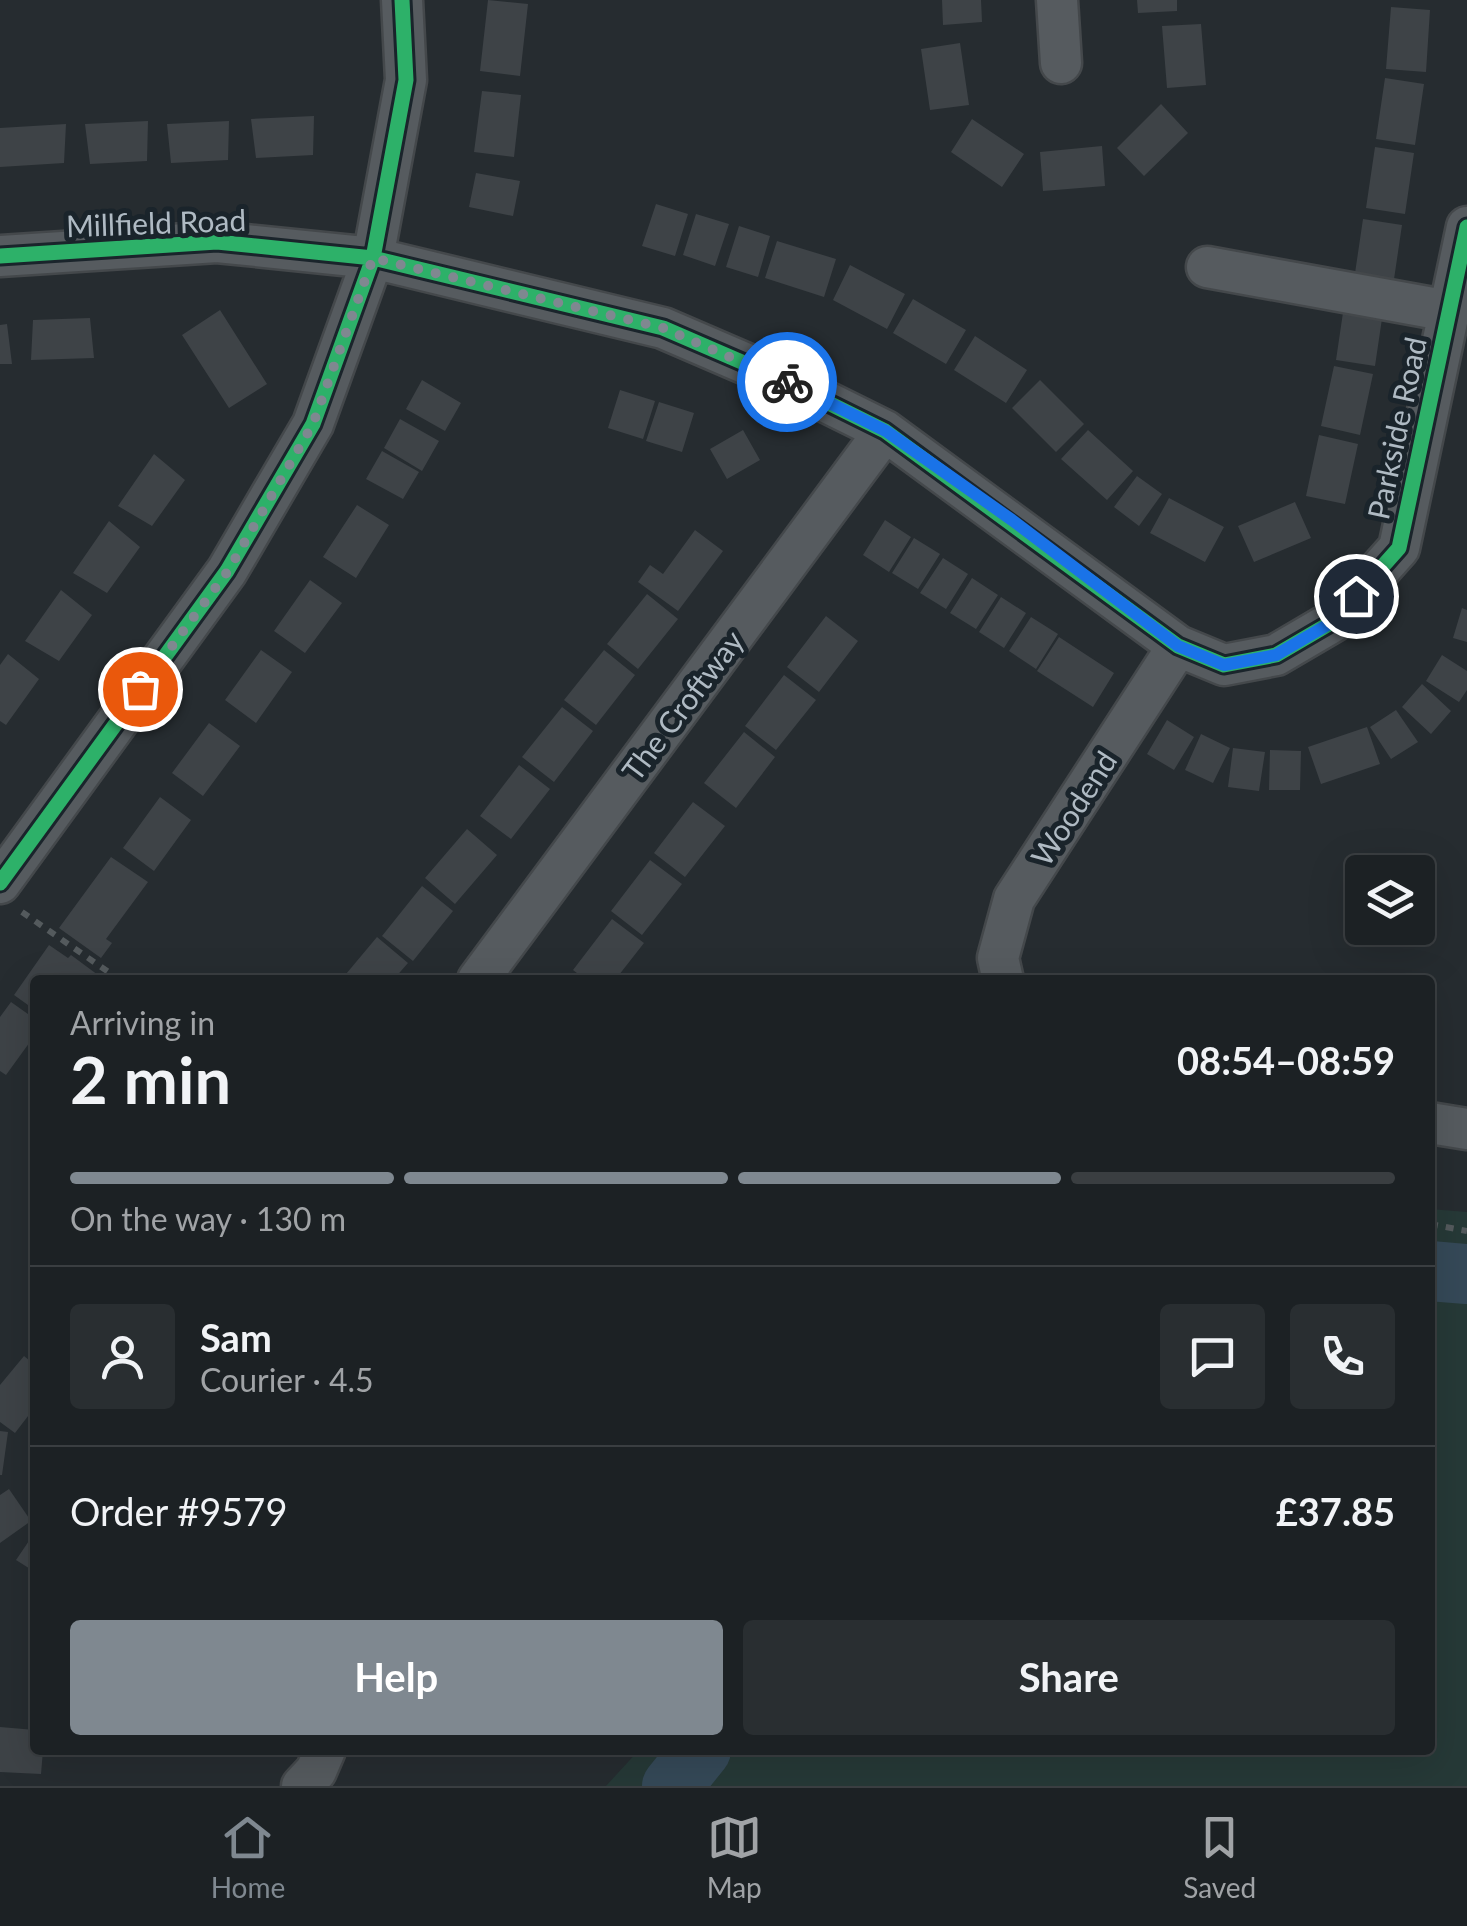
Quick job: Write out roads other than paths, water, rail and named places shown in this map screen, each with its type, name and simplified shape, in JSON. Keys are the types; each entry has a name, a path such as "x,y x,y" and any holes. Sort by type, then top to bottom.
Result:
{"street":[{"path":"9,896 228,571 313,424 373,258 406,80 402,0"},
{"path":"1057,0 1057,64"},
{"name":"Parkside Road","path":"373,258 663,328 772,375 886,431 1012,520 1178,646 1224,665 1276,655 1334,621 1399,548 1467,227"},
{"name":"Millfield Road","path":"0,256 217,242 373,258"},
{"path":"1207,267 1449,312"},
{"name":"The Croftway","path":"482,975 886,431"},
{"name":"Woodend","path":"1002,975 998,958 1014,899 1178,646"},
{"path":"1435,1124 1467,1129"},
{"path":"302,1786 323,1755"}],"waterway":[{"path":"1435,1271 1467,1274"},
{"path":"672,1786 697,1755"}]}
